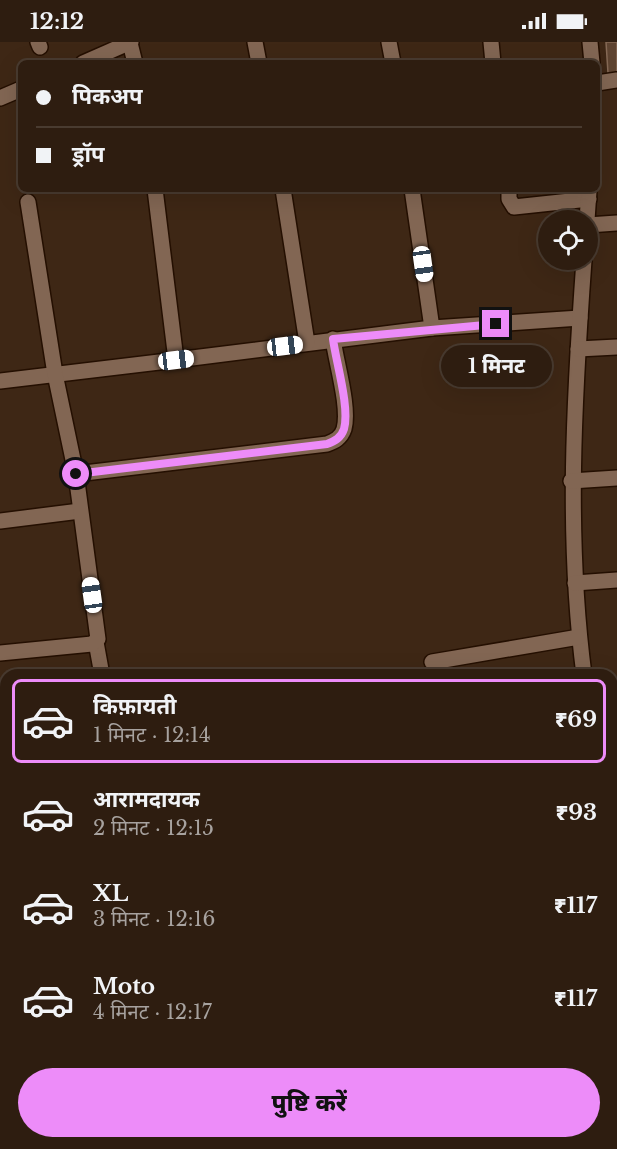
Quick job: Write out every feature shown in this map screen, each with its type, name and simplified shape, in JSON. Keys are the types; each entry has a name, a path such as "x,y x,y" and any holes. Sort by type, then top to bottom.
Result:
{"street":[{"path":"90,60 131,42 134,60"},
{"path":"255,42 258,60"},
{"path":"389,42 392,60"},
{"path":"491,42 493,60"},
{"path":"590,42 592,60"},
{"path":"600,83 617,80"},
{"path":"0,98 18,90"},
{"path":"155,192 176,360"},
{"path":"283,192 307,343"},
{"path":"412,192 432,328"},
{"path":"508,192 509,199 514,207 589,194 588,210"},
{"path":"28,202 55,374 76,474 101,669"},
{"path":"598,224 617,223"},
{"path":"583,270 572,481 574,583 583,669"},
{"path":"0,381 432,328 580,318"},
{"path":"76,474 327,444 337,440 344,431 345,417 333,339"},
{"path":"578,349 617,347"},
{"path":"572,481 617,478"},
{"path":"0,521 80,511"},
{"path":"574,583 617,580"},
{"path":"432,662 579,638"},
{"path":"0,653 96,642"}],"building":[{"path":"606,42 617,42 617,73 608,73"}],"route":[{"path":"76,474 327,444 337,440 344,431 345,417 333,339 432,328 496,324"}]}
